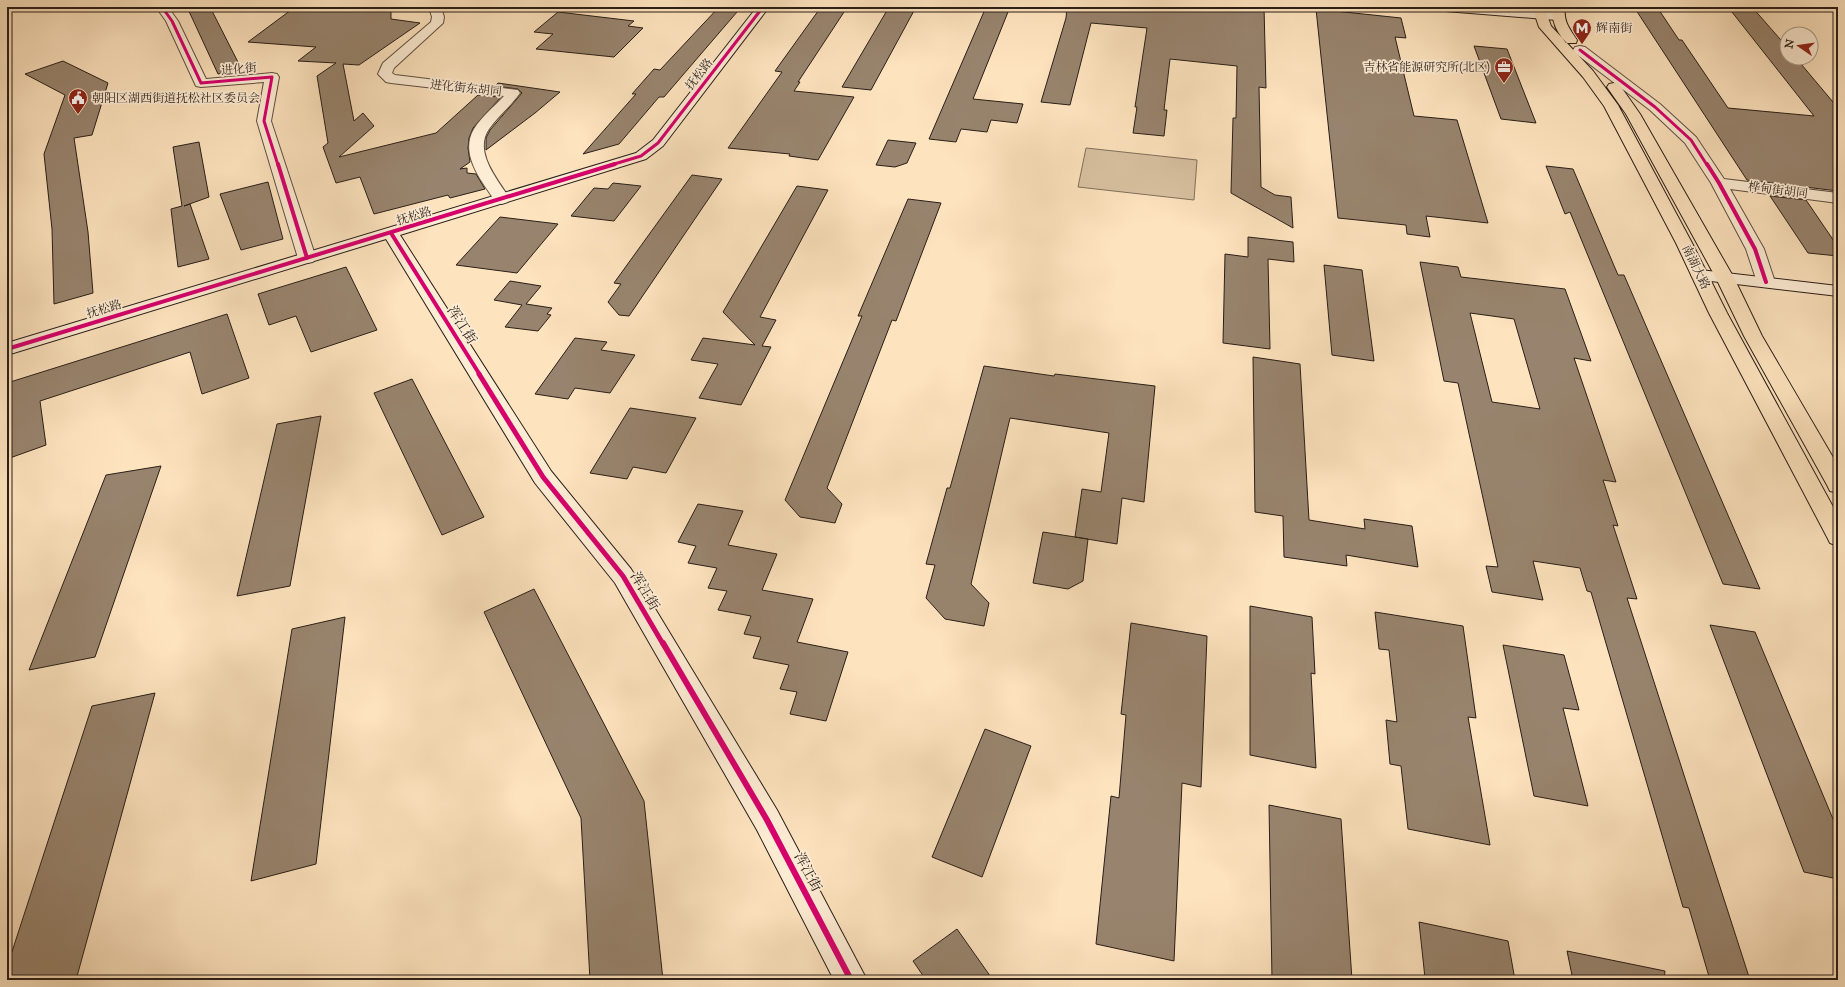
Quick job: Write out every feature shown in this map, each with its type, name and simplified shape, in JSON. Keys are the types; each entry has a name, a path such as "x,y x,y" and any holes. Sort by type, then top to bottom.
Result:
{"main road":[{"name":"南湖大路","path":"1550,11 1562,30 1607,78 1633,114 1726,278 1753,336 1838,485"},
{"name":"南湖大路","path":"1550,11 1545,27 1588,74 1611,105 1700,275 1718,313 1838,537"}],"street":[{"name":"进化街","path":"162,7 172,21 201,83 272,77 264,121 307,258"},
{"name":"进化街东胡同","path":"436,7 438,17 436,23 388,66 385,74 391,79 513,93 507,102 481,130 476,141 479,162 502,199"},
{"name":"抚松路","path":"7,349 641,156 658,143 763,7"},
{"path":"1445,7 1550,11"},
{"path":"1580,50 1655,107 1691,140 1719,183 1755,249 1766,282"},
{"name":"桦甸街胡同","path":"1719,183 1838,198"},
{"name":"浑江街","path":"391,233 542,477 623,576 767,820 850,980"},
{"path":"1700,275 1838,290"}],"shaded area":[{"path":"1086,148 1197,160 1194,200 1078,187"}],"building":[{"path":"187,7 210,7 241,68 218,74"},
{"path":"295,7 391,7 391,19 420,23 359,65 343,64 354,121 363,113 374,126 339,157 436,133 478,95 501,97 473,128 469,138 468,148 470,162 460,169 467,168 467,173 476,174 485,189 450,198 448,195 374,214 360,177 336,183 323,147 328,143 317,76 336,63 298,61 316,47 248,42"},
{"path":"719,7 732,7 737,12 664,97 659,97 619,144 583,154 636,94 632,94 654,69 660,70"},
{"path":"821,7 846,9 798,82 800,82 794,91 854,97 818,160 789,156 790,154 728,148 782,72 775,71"},
{"path":"889,7 916,7 871,90 842,87"},
{"path":"986,7 1010,7 973,99 1023,104 1017,123 991,120 987,132 961,129 956,142 929,139"},
{"path":"1067,7 1264,7 1266,88 1259,87 1261,187 1275,195 1291,197 1293,228 1231,193 1233,118 1236,118 1237,66 1170,59 1164,110 1167,110 1164,136 1133,133 1137,107 1135,107 1147,28 1091,23 1070,105 1041,102 1066,18"},
{"path":"1634,7 1657,7 1679,40 1682,40 1728,108 1814,116 1728,7 1752,7 1779,38 1779,66 1803,66 1838,108 1838,191 1747,180"},
{"path":"1316,9 1401,18 1406,38 1395,37 1414,116 1457,120 1488,223 1426,216 1430,237 1407,234 1406,225 1338,218"},
{"path":"558,12 634,21 628,26 643,28 614,57 536,49 553,34 534,32"},
{"name":"吉林省能源研究所(北区)","path":"1474,46 1507,49 1536,123 1501,119"},
{"path":"63,61 108,83 92,135 74,138 88,232 93,293 54,304 52,229 44,154 65,95 25,74"},
{"path":"498,83 560,92 486,150 486,138 490,130 522,93 518,89 495,86"},
{"path":"888,140 916,143 907,163 895,167 876,165"},
{"path":"199,142 209,197 184,206 190,204 209,259 178,267 171,209 182,206 173,147"},
{"path":"1546,166 1573,169 1618,275 1624,275 1760,589 1723,584 1570,212 1565,214"},
{"path":"692,175 722,179 629,316 619,315 608,302 621,284 614,283"},
{"path":"268,182 283,239 241,250 220,194"},
{"path":"613,183 641,186 614,221 571,216 594,188 608,189"},
{"path":"797,186 828,190 760,317 776,320 762,346 771,347 741,405 699,398 718,364 691,360 703,338 755,345 723,312"},
{"path":"1770,196 1806,200 1838,247 1838,256 1808,253"},
{"path":"908,199 941,203 896,321 892,320 827,488 842,504 835,523 800,517 785,500 862,316 858,316"},
{"path":"500,217 558,224 517,273 456,265"},
{"path":"1248,237 1293,242 1294,262 1268,259 1270,349 1223,343 1225,254 1248,257"},
{"path":"1420,262 1458,267 1461,277 1565,289 1591,361 1574,358 1616,482 1603,480 1618,526 1613,525 1637,599 1627,598 1750,980 1710,980 1689,908 1683,907 1591,592 1587,591 1580,568 1533,561 1543,600 1492,592 1486,566 1498,567 1458,383 1444,381","holes":["1470,313 1514,319 1540,409 1492,402"]},
{"path":"1324,265 1362,270 1374,361 1332,355"},
{"path":"346,267 377,330 311,352 296,316 269,325 258,294"},
{"path":"510,281 541,286 526,304 552,308 547,314 551,315 538,331 505,327 522,305 494,300"},
{"path":"227,314 249,378 202,394 190,352 40,401 46,445 7,459 7,383"},
{"path":"575,338 607,342 601,350 635,355 610,393 575,388 568,399 535,394"},
{"path":"1253,357 1300,364 1309,520 1365,529 1364,519 1412,526 1418,567 1346,555 1347,566 1284,557 1283,516 1255,512"},
{"path":"984,366 1054,376 1055,374 1155,386 1144,502 1122,498 1117,544 1075,537 1082,489 1101,492 1109,433 1010,418 971,584 989,603 984,626 945,619 926,598 935,565 926,564 947,488 950,488"},
{"path":"412,379 484,517 442,535 374,393"},
{"path":"630,408 696,418 666,473 633,467 627,479 590,473"},
{"path":"321,416 290,586 237,596 277,424"},
{"path":"161,466 95,657 29,670 106,475"},
{"path":"698,504 743,511 728,545 777,554 762,590 813,599 797,642 848,652 826,721 790,714 797,692 780,689 789,665 753,658 761,637 744,634 751,616 718,610 727,591 708,588 717,568 688,563 696,546 678,542"},
{"path":"1043,532 1088,539 1083,581 1068,589 1033,583"},
{"path":"534,589 644,801 663,980 590,980 581,818 484,612"},
{"path":"1250,606 1312,617 1315,674 1311,673 1316,768 1250,755"},
{"path":"1375,612 1463,626 1476,718 1468,717 1490,845 1408,829 1401,766 1390,764 1386,720 1397,722 1389,650 1379,649"},
{"path":"345,617 316,864 251,881 292,629"},
{"path":"1131,623 1207,636 1201,787 1182,783 1174,961 1096,944 1111,796 1119,798 1126,715 1121,714"},
{"path":"1710,625 1755,632 1838,831 1838,879 1804,872"},
{"path":"1503,645 1564,655 1579,710 1563,708 1588,806 1534,796"},
{"path":"155,693 76,980 7,980 7,967 92,706"},
{"path":"985,729 1031,746 982,877 932,857"},
{"path":"1269,805 1341,819 1352,980 1272,980"},
{"path":"1419,922 1508,941 1515,980 1436,980 1425,978"},
{"path":"957,929 993,980 926,980 913,961"},
{"path":"1567,951 1665,971 1664,980 1573,980"}],"cycle path":[{"path":"162,7 172,21 201,83 272,77 264,121 307,258"},
{"path":"7,349 641,156 658,143 763,7"},
{"path":"1580,50 1655,107 1691,140 1719,183 1755,249 1766,282"},
{"path":"391,233 543,477 623,576 767,820 851,980"}],"place":[{"name":"辉南街","path":"1582,45"},
{"name":"吉林省能源研究所(北区)","path":"1504,84"},
{"name":"朝阳区湖西街道抚松社区委员会","path":"78,115"}]}
